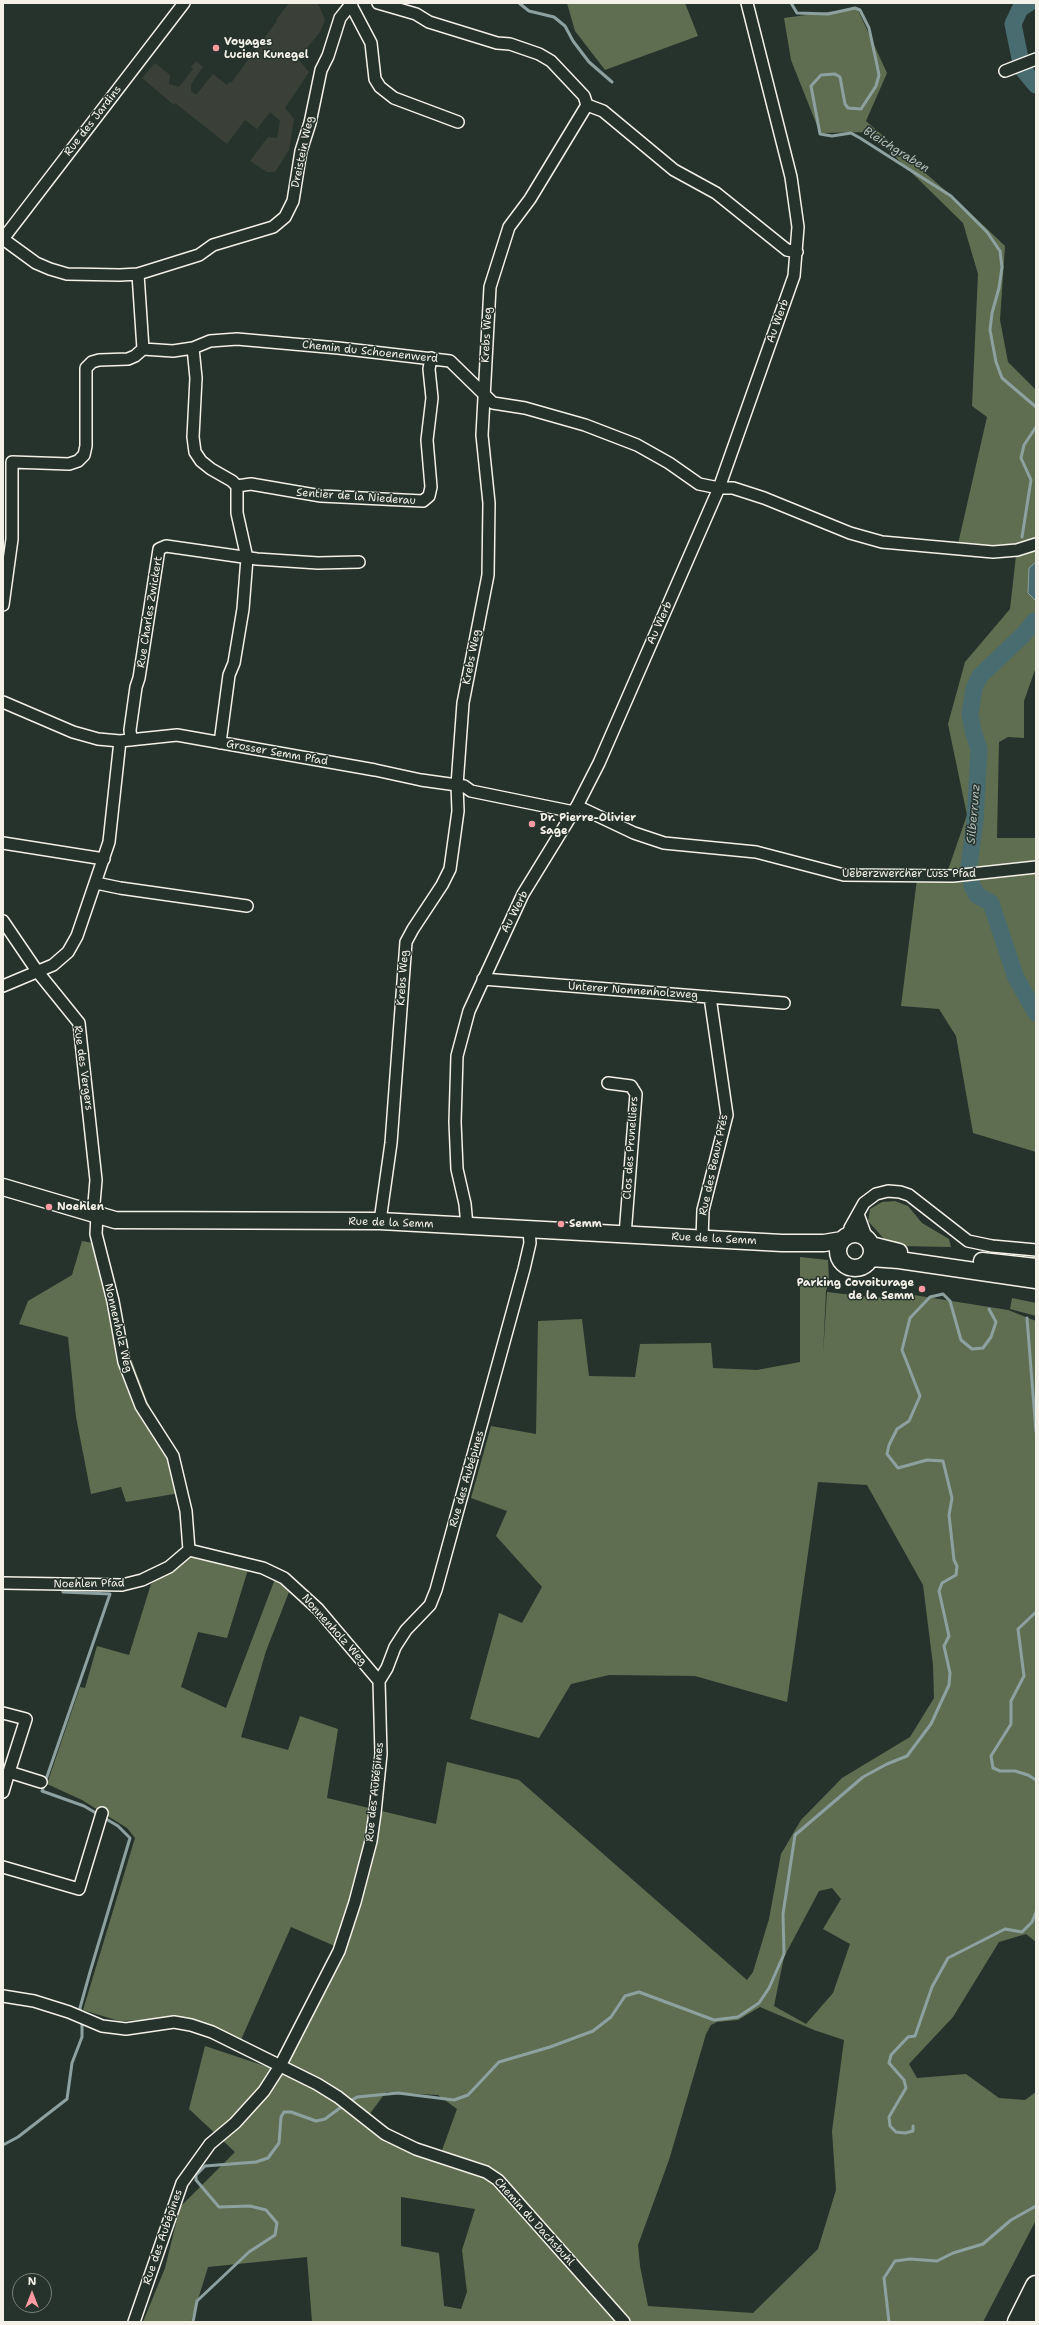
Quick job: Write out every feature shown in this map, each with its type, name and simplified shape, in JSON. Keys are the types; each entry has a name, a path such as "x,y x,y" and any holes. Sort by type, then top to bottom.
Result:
{"highway":[{"path":"1018,2322 1036,2286"}],"main road":[{"name":"Rue de la Semm","path":"3,1187 115,1220 380,1221 782,1243 824,1243 846,1237"},
{"path":"870,1248 864,1266 854,1268 845,1265 838,1255 838,1245 846,1237 859,1234 870,1248 899,1260 1036,1280"},
{"name":"Rue de la Semm","path":"782,1243 838,1255"},
{"path":"870,1248 1036,1267"}],"street":[{"name":"Rue des Jardins","path":"3,239 184,3"},
{"path":"378,3 416,14 429,22 497,44 510,44 539,54 552,61 584,96 587,105 603,111 674,170 716,193 787,250 798,252"},
{"name":"Au Werb","path":"467,1226 465,1204 457,1169 455,1122 457,1056 469,1011 523,894 575,809 599,764 719,488 794,276 798,252 798,227 791,177 747,3"},
{"name":"Dreistein Weg","path":"3,239 36,263 67,274 138,274 198,255 213,245 273,227 285,217 293,200 301,151 310,123 321,70 328,56 340,18 352,4"},
{"path":"352,4 371,43 375,79 380,87 394,98 458,122"},
{"path":"1008,70 1033,61"},
{"name":"Krebs Weg","path":"380,1221 390,1143 406,942 442,885 450,869 458,812 457,785 463,703 488,575 489,503 482,435 490,286 509,226 530,199 587,105"},
{"path":"3,605 12,539 7,463 69,464 78,461 84,456 86,446 86,368 92,362 100,360 128,359 135,356 143,349 138,274"},
{"name":"Chemin du Schoenenwerd","path":"143,349 173,352 193,348 210,341 237,339 450,361 484,396 493,403 525,408 554,415 637,445 669,463 699,484 719,488 733,488 764,498 850,533 882,542 993,552 1017,550 1036,544"},
{"path":"193,348 196,378 193,438 195,452 201,461 211,469 232,481 237,486 237,513 247,558 243,609 234,663 229,675 220,743"},
{"name":"Sentier de la Niederau","path":"237,486 251,484 321,496 423,502 429,496 430,487 426,440 432,398 429,368 431,358"},
{"name":"Rue Charles Zwickert","path":"125,740 130,730 136,687 140,678 159,549 166,546 247,558"},
{"path":"247,558 318,563 359,562"},
{"name":"Grosser Semm Pfad","path":"3,702 72,732 98,739 125,740 177,735 375,770 421,780 464,786 471,791 575,809"},
{"path":"3,986 53,964 68,952 77,936 109,842 125,740"},
{"name":"Ueberzwercher Luss Pfad","path":"575,809 634,833 664,843 756,852 844,875 963,875 1036,867"},
{"path":"3,843 104,859"},
{"path":"96,882 120,888 247,906"},
{"name":"Rue des Vergers","path":"3,920 37,971 79,1023 96,1180 95,1215"},
{"name":"Unterer Nonnenholzweg","path":"483,979 784,1003"},
{"name":"Rue des Beaux Prés","path":"702,1239 703,1210 727,1115 710,997"},
{"name":"Clos des Prunelliers","path":"608,1083 631,1086 636,1094 625,1235"},
{"path":"846,1237 864,1203 876,1194 888,1191 900,1192 909,1195 968,1241 992,1246 1036,1250"},
{"path":"858,1214 870,1248"},
{"name":"Nonnenholz Weg","path":"95,1215 96,1234 112,1301 124,1362 141,1406 172,1456 186,1511 189,1550 263,1568 284,1578 318,1609 379,1680"},
{"name":"Rue des Aubépines","path":"134,2322 182,2183 210,2144 235,2124 264,2091 280,2066 338,1952 365,1864 375,1813 381,1754 379,1680 387,1668 395,1647 406,1630 430,1605 436,1590 524,1269 530,1244 529,1230"},
{"name":"Noehlen Pfad","path":"3,1583 122,1585 142,1580 169,1567 189,1550"},
{"path":"3,1713 26,1719 3,1792"},
{"path":"9,1772 41,1782"},
{"path":"3,1867 79,1889 102,1813"},
{"name":"Chemin du Dachsbuhl","path":"3,1996 34,2001 62,2010 102,2026 126,2029 174,2022 191,2025 212,2032 338,2097 391,2137 416,2149 492,2175 624,2322"}],"shaded area":[{"path":"289,3 318,3 325,20 320,32 298,59 309,72 285,108 294,119 289,150 275,172 267,172 250,161 268,137 277,138 280,121 270,112 257,129 245,120 227,144 175,103 174,105 142,78 155,63 170,75 169,84 179,87 193,69 191,67 196,61 203,67 191,84 191,91 196,95 213,74 227,85 229,82 231,83"}],"green space":[{"path":"567,3 685,3 698,36 605,70 575,31"},
{"path":"857,8 887,73 866,121 963,206 1005,246 1000,320 1008,362 1036,390 1036,667 1024,701 1024,738 1008,737 999,742 997,838 1036,838 1036,1152 973,1133 956,1036 939,1009 901,1006 917,879 948,870 967,815 948,724 965,662 1010,609 1017,547 958,544 987,417 972,406 978,274 963,223 870,132 820,133 791,60 784,18"},
{"path":"895,1201 908,1206 922,1223 949,1239 951,1247 899,1246 885,1240 868,1221 870,1209 882,1202"},
{"path":"82,1241 104,1245 123,1337 147,1401 181,1471 186,1492 126,1502 121,1487 91,1494 76,1417 68,1337 19,1324 28,1301 72,1275"},
{"path":"800,1257 828,1260 829,1282 826,1291 823,1355 827,1292 877,1298 895,1292 1008,1310 1036,1321 1036,1942 1026,1934 999,1942 953,2017 909,2064 917,2078 966,2074 999,2098 1025,2100 1036,2092 1036,2220 983,2322 312,2322 307,2257 208,2267 191,2322 143,2322 165,2268 180,2207 235,2152 189,2109 205,2046 274,2069 337,1947 291,1927 240,2042 191,2019 119,2021 83,2010 135,1838 127,1828 82,1800 47,1784 80,1687 85,1688 97,1646 129,1655 151,1584 193,1553 250,1563 227,1638 198,1632 181,1687 226,1708 275,1579 289,1592 266,1651 241,1737 288,1750 300,1716 338,1729 327,1798 436,1824 447,1762 519,1780 747,1980 753,1972 769,1919 781,1854 801,1820 842,1778 910,1737 934,1698 933,1665 923,1585 867,1485 818,1482 787,1702 695,1676 609,1675 571,1684 539,1738 470,1719 499,1613 522,1623 542,1587 496,1536 507,1511 471,1498 491,1426 536,1434 538,1321 582,1319 589,1376 635,1377 640,1344 711,1343 713,1368 757,1370 800,1362","holes":["832,1888 841,1899 823,1929 850,1944 833,1993 806,2024 774,2006 784,1957 819,1891","760,2007 814,2030 844,2040 832,2131 836,2190 818,2249 753,2313 648,2306 640,2266 638,2245 669,2160 706,2034 711,2025 717,2022 738,2020","386,2092 438,2095 457,2109 441,2153 363,2123","401,2197 475,2209 462,2250 467,2292 461,2309 444,2306 439,2253 401,2246"]},
{"path":"1012,1298 1036,1303 1036,1316 1010,1309"}],"water":[{"path":"1036,562 1036,601 1028,593 1029,568"}],"waterway":[{"path":"519,3 529,11 554,17 565,26 573,41 589,62 612,82"},
{"name":"Bleichgraben","path":"791,3 797,13 828,14 855,8 860,10 869,28 877,65 879,75 876,86 861,109 848,108 845,104 840,77 835,74 821,75 811,86 820,134 832,136 851,133 860,138 951,196 987,232 1000,251 1002,267 999,288 992,313 990,330 996,362 1002,378 1036,407"},
{"name":"Silberrunz","path":"1029,3 1020,9 1013,24 1022,68 1036,85"},
{"name":"Bleichgraben","path":"1022,537 1031,480 1021,458 1024,445 1036,427"},
{"name":"Silberrunz","path":"1036,622 1034,621 1025,633 980,676 974,688 970,714 973,731 979,749 975,821 969,866 972,886 977,895 991,903 1016,978 1036,1013"},
{"path":"349,2102 357,2097 398,2093 454,2100 468,2095 499,2062 550,2047 593,2031 611,2017 625,1996 639,1992 714,2020 738,2017 759,2003 769,1988 784,1954 783,1914 795,1835 863,1777 887,1764 907,1756 931,1724 949,1685 950,1673 944,1646 949,1636 939,1591 942,1583 956,1575 957,1566 954,1560 949,1515 952,1498 943,1461 927,1460 898,1468 887,1454 889,1445 897,1429 909,1421 920,1396 902,1350 910,1318 930,1297 943,1294 950,1301 961,1340 972,1349 983,1348 991,1337 996,1322 989,1309"},
{"path":"1027,1318 1036,1432"},
{"path":"62,1587 63,1592 110,1594 42,1791 84,1806 118,1826 130,1838 90,1972 80,2008 81,2014"},
{"path":"1036,1612 1018,1629 1024,1676 1011,1701 1011,1724 991,1756 993,1768 1000,1771 1015,1771 1028,1775 1036,1780"},
{"path":"913,2126 913,2131 905,2133 896,2132 890,2126 889,2117 906,2088 904,2080 889,2063 891,2055 908,2037 915,2036 932,1987 948,1958 1005,1929 1022,1932 1032,1922 1036,1912"},
{"path":"3,2145 18,2137 67,2099 72,2063 82,2037 82,2020"},
{"path":"193,2322 197,2301 249,2252 275,2235 277,2223 266,2210 250,2206 219,2207 196,2180 196,2175 205,2166 256,2162 268,2158 279,2143 281,2117 284,2112 291,2112 316,2121 325,2119 344,2105"},
{"path":"889,2322 884,2278 895,2261 910,2259 937,2261 953,2253 983,2244 1011,2220 1036,2206"}],"place":[{"name":"Voyages Lucien Kunegel","path":"216,48"},
{"name":"Dr. Pierre-Olivier Sage","path":"532,824"},
{"name":"Noehlen","path":"49,1207"},
{"name":"Semm","path":"561,1224"},
{"name":"Parking Covoiturage de la Semm","path":"922,1289"}]}
